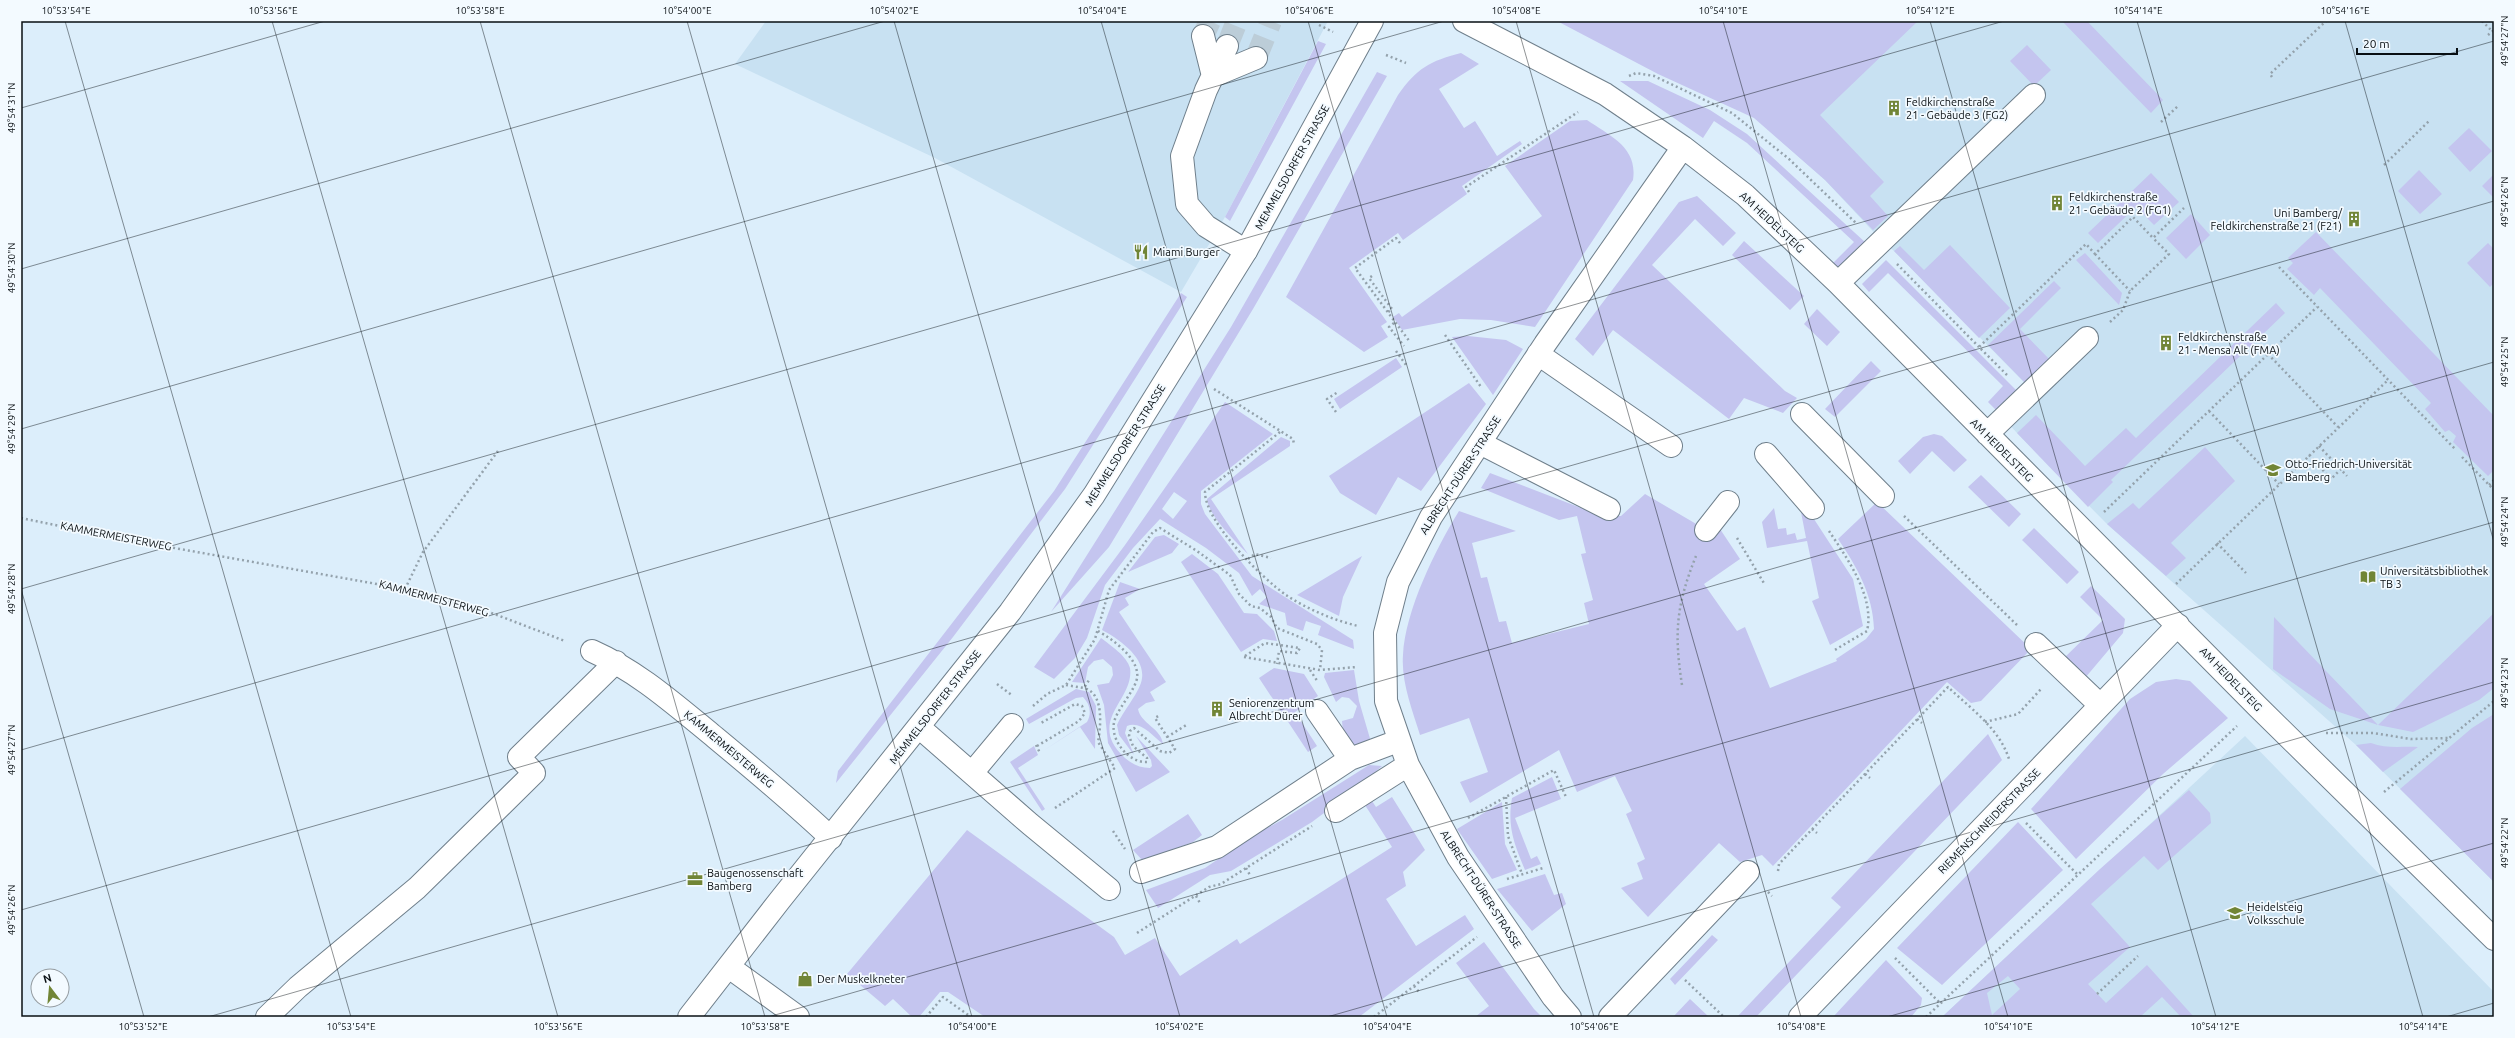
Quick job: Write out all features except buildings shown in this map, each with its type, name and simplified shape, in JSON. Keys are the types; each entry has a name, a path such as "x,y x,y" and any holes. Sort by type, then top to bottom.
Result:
{"street":[{"name":"MEMMELSDORFER STRASSE","path":"689,1017 920,728 1010,612 1094,495 1246,251 1372,21"},
{"name":"AM HEIDELSTEIG","path":"1464,21 1601,92 1683,147 1745,195 1838,283 2258,707 2364,813 2494,939"},
{"path":"1203,36 1213,76"},
{"path":"1227,46 1213,76 1182,156 1187,204 1206,226 1246,251"},
{"path":"1213,76 1256,58"},
{"path":"1838,283 2034,95"},
{"name":"ALBRECHT-DÜRER-STRASSE","path":"1570,1017 1553,997 1478,888 1443,832 1408,765 1398,741 1386,701 1385,633 1398,582 1431,517 1538,354 1683,147"},
{"path":"1987,434 2087,338"},
{"path":"1538,354 1671,446"},
{"path":"1802,414 1883,496"},
{"path":"1480,443 1608,509"},
{"path":"1766,454 1812,508"},
{"path":"1706,530 1724,507"},
{"name":"RIEMENSCHNEIDERSTRASSE","path":"1800,1017 2178,625"},
{"path":"2036,644 2100,705"},
{"name":"KAMMERMEISTERWEG","path":"592,651 616,662 668,697 794,803 831,838"},
{"path":"267,1017 298,987 417,888 534,772 518,757 616,662"},
{"path":"1318,711 1350,759"},
{"path":"972,773 1012,725"},
{"path":"920,728 1030,824 1109,889"},
{"path":"1141,872 1217,847 1350,759 1398,741"},
{"path":"1336,810 1408,765"},
{"path":"1610,1017 1748,872"},
{"path":"729,967 798,1017"}],"path":[{"path":"2272,77 2270,74 2326,21"},
{"path":"2482,21 2493,31 2488,35"},
{"path":"1470,192 1466,187 1601,92 1636,73 1654,76 1732,113 1789,159 1878,245 2027,396"},
{"path":"2161,122 2178,106"},
{"path":"2384,165 2429,121"},
{"path":"2153,238 2184,208"},
{"path":"2087,338 2102,330 2123,310 2130,291 2169,254 2134,217 2095,254"},
{"path":"1400,242 1396,238 1355,268 1394,323 1410,342"},
{"path":"1979,347 2086,244 2130,291"},
{"path":"2279,267 2454,449"},
{"path":"1372,276 1369,278 1392,309 1388,313"},
{"path":"2084,532 2317,308"},
{"path":"1394,323 1389,326 1404,346"},
{"path":"1445,335 1500,413"},
{"path":"1396,351 1406,365"},
{"path":"2268,354 2338,427"},
{"path":"2155,603 2388,380"},
{"path":"1214,389 1293,439 1294,444"},
{"path":"1336,412 1327,399 1338,392"},
{"path":"2209,411 2279,484"},
{"path":"1280,432 1205,492 1205,503 1216,524 1232,544 1285,594 1317,612 1349,624 1385,633"},
{"path":"2319,446 2348,476"},
{"path":"406,589 423,552 498,451"},
{"path":"2309,455 2331,479 2341,469"},
{"path":"2462,457 2494,490"},
{"path":"2489,485 2494,480"},
{"path":"1883,496 2036,644"},
{"path":"1724,507 1765,585"},
{"path":"1812,508 1854,572 1863,594 1868,615 1867,631 1833,651"},
{"name":"KAMMERMEISTERWEG","path":"21,518 118,538 406,589 488,612 592,651"},
{"path":"1012,725 1047,694 1066,685 1098,631 1109,590 1153,532 1160,528 1197,551 1230,575 1239,594 1251,606 1260,608 1271,617 1277,628 1318,644 1322,650 1320,670"},
{"path":"1682,685 1676,649 1678,611 1688,576 1706,530"},
{"path":"2217,543 2246,573"},
{"path":"1248,559 1255,554 1271,558"},
{"path":"1098,631 1110,638 1126,652 1136,668 1137,680 1115,719 1114,731 1119,744 1128,755 1136,761 1147,762 1147,758 1133,746 1129,736 1130,731 1134,728 1138,730 1147,741 1165,754 1175,749 1155,718 1160,715"},
{"path":"1277,664 1279,651 1297,653 1300,648 1265,643 1244,657 1277,664 1320,670 1386,664"},
{"path":"1984,722 2018,714 2061,668"},
{"path":"1084,688 1090,680"},
{"path":"1030,824 1115,768 1098,742 1100,729 1097,699 1090,689 1066,685"},
{"path":"1779,864 1948,687 1995,732"},
{"path":"2364,813 2394,782 2494,702"},
{"path":"1034,727 1075,704 1083,708 1085,713 1082,719 1037,746"},
{"path":"1926,1017 1940,1002 2258,707"},
{"path":"1917,719 1922,724"},
{"path":"1167,737 1188,724"},
{"path":"2285,734 2374,733 2411,739 2449,738"},
{"path":"1035,742 1040,753"},
{"path":"1443,832 1554,770 1566,797"},
{"path":"1865,774 1870,778"},
{"path":"1506,797 1508,836 1522,874"},
{"path":"2006,803 2078,875"},
{"path":"1137,933 1209,887 1222,884 1336,810"},
{"path":"1812,829 1817,833"},
{"path":"1246,868 1250,875"},
{"path":"1478,888 1542,868"},
{"path":"1762,897 1772,887"},
{"path":"1196,896 1200,903"},
{"path":"1374,1017 1499,919"},
{"path":"1875,938 1940,1002"},
{"path":"2097,994 2138,956"},
{"path":"1689,974 1684,979 1724,1017"},
{"path":"1414,986 1419,992"},
{"path":"926,1017 943,997 971,1017"}],"shaded area":[{"path":"766,21 1328,21 1225,217 1181,292 935,158 735,64"},
{"path":"1557,21 1918,21 1820,115 1884,182 1870,196 1888,216 1873,230 1825,180 1754,118 1658,74"},
{"name":"Otto-Friedrich-Universität Bamberg","path":"1619,21 2494,21 2494,882 2356,745 2107,524 2017,433 1997,411 2026,384 1894,251 1882,241 1825,180 1703,72"},
{"path":"2062,21 2087,21 2163,100 2151,113"},
{"path":"1318,41 1326,44 1230,221 1225,217"},
{"path":"2027,45 2051,70 2034,86 2010,61"},
{"path":"1461,53 1479,64 1439,89 1464,128 1475,121 1497,156 1520,141 1522,144 1462,186 1467,194 1403,240 1398,233 1349,268 1387,322 1381,326 1388,337 1364,352 1286,297 1398,95 1412,78 1425,67 1441,59"},
{"path":"1377,72 1387,76 1253,309 1109,547 1051,612 1231,327"},
{"path":"1620,81 1648,81 1710,110 1747,134 1866,243 1839,268 1833,263 1854,242 1747,143 1714,121 1703,138"},
{"path":"1587,120 1613,137 1627,151 1631,159 1633,180 1535,327 1491,320 1460,319 1402,330 1393,317 1399,313 1402,317 1542,216 1505,166 1570,121"},
{"path":"2469,128 2492,151 2470,172 2448,148"},
{"path":"2419,170 2442,194 2420,214 2398,191"},
{"path":"2151,173 2179,202 2154,225 2136,207 2098,243 2088,233"},
{"path":"2494,174 2494,198 2482,186"},
{"path":"1697,196 1736,233 1723,246 1695,219 1652,265 1785,391 1797,398 1783,413 1744,398 1729,419 1613,330 1593,356 1575,339 1679,202"},
{"path":"2191,214 2210,235 2186,259 2166,238"},
{"path":"2316,232 2494,416 2494,470 2488,476 2453,442 2456,436 2449,430 2445,432 2425,409 2431,403 2320,288 2314,295 2287,269 2293,263 2288,258"},
{"path":"1744,241 1804,296 1790,310 1732,255"},
{"path":"2488,243 2494,249 2494,283 2490,287 2467,263"},
{"path":"1950,245 2010,308 1979,338 1894,251 1900,246 1924,270"},
{"path":"2085,253 2122,293 2119,305 2076,260"},
{"path":"1886,260 2017,391 1997,411 1988,402 2003,386 1888,273 1869,292 1862,284"},
{"path":"2054,281 2061,288 2020,329 2051,361 2026,384 1988,345"},
{"path":"1181,293 1187,297 1065,489 953,637 836,783 838,771 1054,491"},
{"path":"2276,303 2285,313 2111,480 2113,482 2088,507 2017,433 2036,415 2085,466 2126,428 2136,438"},
{"path":"1817,309 1840,332 1827,346 1804,324"},
{"path":"1468,336 1506,340 1523,349 1493,395 1452,337"},
{"path":"1396,358 1402,367 1340,409 1334,399"},
{"path":"1871,361 1881,371 1835,417 1825,409"},
{"path":"1469,383 1486,404 1421,491 1398,477 1376,515 1340,493 1329,476"},
{"path":"1225,402 1273,434 1201,491 1201,504 1205,514 1252,576 1353,640 1354,649 1318,635 1321,626 1306,621 1303,631 1287,625 1285,613 1259,604 1267,597 1260,589 1252,596 1239,573 1206,548 1160,519 1133,548 1105,585 1087,638 1075,658 1054,679 1034,667 1125,545","holes":["1174,492 1187,501 1173,519 1162,509"]},
{"path":"1934,434 1942,436 1967,460 1954,472 1932,451 1910,474 1898,461 1923,437"},
{"path":"1281,437 1290,441 1290,446 1211,499 1248,554 1230,536 1212,513 1207,499"},
{"path":"2205,447 2235,481 2171,543 2186,558 2166,576 2107,524 2133,503 2139,509"},
{"path":"1490,473 1602,516 1621,516 1645,494 1698,525 1718,526 1740,559 1704,584 1737,631 1745,627 1770,688 1837,661 1836,659 1866,639 1874,629 1871,605 1863,582 1852,560 1838,539 1877,502 2031,649 1981,701 1971,703 1947,682 1773,866 1762,855 1740,862 1719,843 1648,917 1621,888 1643,879 1637,863 1645,859 1626,814 1632,811 1615,776 1577,792 1559,750 1470,803 1460,782 1488,772 1469,718 1420,735 1405,685 1403,655 1405,638 1409,619 1423,580 1459,511 1516,531 1472,543 1481,578 1487,577 1499,622 1506,621 1512,643 1589,624 1584,603 1593,600 1581,554 1586,553 1577,516 1559,520 1481,488"},
{"path":"1981,475 2021,514 2009,527 1968,487"},
{"path":"1774,508 1778,529 1786,528 1787,535 1795,533 1797,540 1806,538 1801,512 1812,516 1853,579 1863,626 1830,645 1812,601 1819,598 1807,541 1767,548 1762,522"},
{"path":"2034,528 2079,572 2067,584 2022,540"},
{"path":"1164,535 1179,544 1172,553 1128,572 1155,537"},
{"path":"1192,554 1218,574 1244,613 1257,614 1274,631 1277,641 1263,639 1241,652 1181,562"},
{"path":"1362,556 1343,597 1339,616 1297,595"},
{"path":"1120,582 1140,589 1125,598 1129,605 1119,612 1166,682 1150,692 1155,701 1146,703 1138,709 1143,719 1159,734 1163,744 1151,733 1137,725 1127,726 1125,733 1134,755 1119,735 1117,725 1141,683 1142,670 1135,656 1130,650 1116,638 1102,630"},
{"path":"2091,586 2125,619 2123,633 2085,678 2063,659 2103,620 2080,597"},
{"path":"2494,613 2494,688 2479,700 2413,732 2378,725"},
{"path":"2274,617 2378,725 2330,709 2273,669"},
{"path":"1101,638 1122,655 1130,668 1130,680 1110,722 1110,733 1114,745 1130,762 1150,768 1152,766 1151,760 1136,736 1170,772 1136,792 1108,743 1104,705 1097,685 1109,683 1113,675 1112,667 1103,659 1094,661 1088,667 1085,683 1072,682"},
{"path":"1274,668 1304,674 1318,696 1295,712 1317,746 1308,752 1259,678"},
{"path":"1354,670 1359,701 1371,742 1355,745 1348,742 1343,732 1342,721 1353,718 1357,706 1349,698 1342,697 1336,702 1324,677 1325,673"},
{"path":"2176,679 2190,681 2228,718 2163,774 2076,859 2031,809 2130,699 2156,682"},
{"path":"1076,689 1089,692 1096,706 1095,749 1080,727 1043,751 1087,722 1089,719 1090,709 1087,703 1083,697 1076,698 1029,724 1026,719"},
{"path":"2494,714 2494,882 2400,789 2472,728"},
{"path":"1988,734 2002,760 1756,1017 1737,1017 1841,907 1831,898"},
{"name":"Heidelsteig Volksschule","path":"2245,736 2494,992 2494,1017 1942,1017"},
{"path":"2371,743 2388,747 2418,747 2383,772 2356,745"},
{"path":"1034,746 1038,755 1018,768 1045,809 1042,811 1010,762"},
{"path":"1369,765 1382,766 1356,789 1312,822 1231,871 1210,875 1158,908 1146,890 1205,868 1254,835 1282,820"},
{"path":"1552,777 1561,799 1515,818 1531,859 1537,856 1541,864 1525,870 1512,835 1510,817 1512,798"},
{"path":"2189,790 2210,813 2211,823 2158,870 2144,856 2091,904 2130,947 2088,984 2106,1003 2147,965 2194,1017 2181,1017 2162,997 2140,1017 1942,1017 2100,869","holes":["2008,976 2020,989 1992,1015 1987,993"]},
{"path":"1392,797 1425,850 1403,872 1406,886 1386,899 1416,946 1465,915 1474,929 1359,1017 985,1017 948,992 940,992 919,1017 912,1017 893,999 885,1006 847,974 967,830 1114,937 1125,955 1155,938 1180,976 1237,939 1240,944 1392,847 1363,802 1370,798 1376,807"},
{"path":"1502,802 1505,844 1517,870 1492,879 1457,829"},
{"path":"1188,814 1202,835 1193,842 1143,861 1133,850"},
{"path":"2018,822 2063,870 1942,985 1897,948"},
{"path":"1545,874 1554,895 1562,893 1566,904 1532,931 1497,889"},
{"path":"1712,935 1718,940 1675,985 1670,979"},
{"path":"1484,942 1534,1009 1542,1017 1475,1017 1489,1006 1456,963"},
{"path":"1886,960 1922,998 1921,1005 1911,1017 1833,1017"},
{"path":"1690,999 1709,1017 1673,1017"}],"tunnel":[{"path":"1203,36 1210,21"},
{"path":"1227,46 1237,21"},
{"path":"1256,58 1271,21"}],"place":[{"name":"Feldkirchenstraße 21 - Gebäude 3 (FG2)","path":"1894,108"},
{"name":"Feldkirchenstraße 21 - Gebäude 2 (FG1)","path":"2057,203"},
{"name":"Uni Bamberg/ Feldkirchenstraße 21 (F21)","path":"2354,219"},
{"name":"Miami Burger","path":"1141,252"},
{"name":"Feldkirchenstraße 21 - Mensa Alt (FMA)","path":"2166,343"},
{"name":"Otto-Friedrich-Universität Bamberg","path":"2273,470"},
{"name":"Universitätsbibliothek TB 3","path":"2368,577"},
{"name":"Seniorenzentrum Albrecht Dürer","path":"1217,709"},
{"name":"Baugenossenschaft Bamberg","path":"695,879"},
{"name":"Heidelsteig Volksschule","path":"2235,913"},
{"name":"Der Muskelkneter","path":"805,979"}]}
